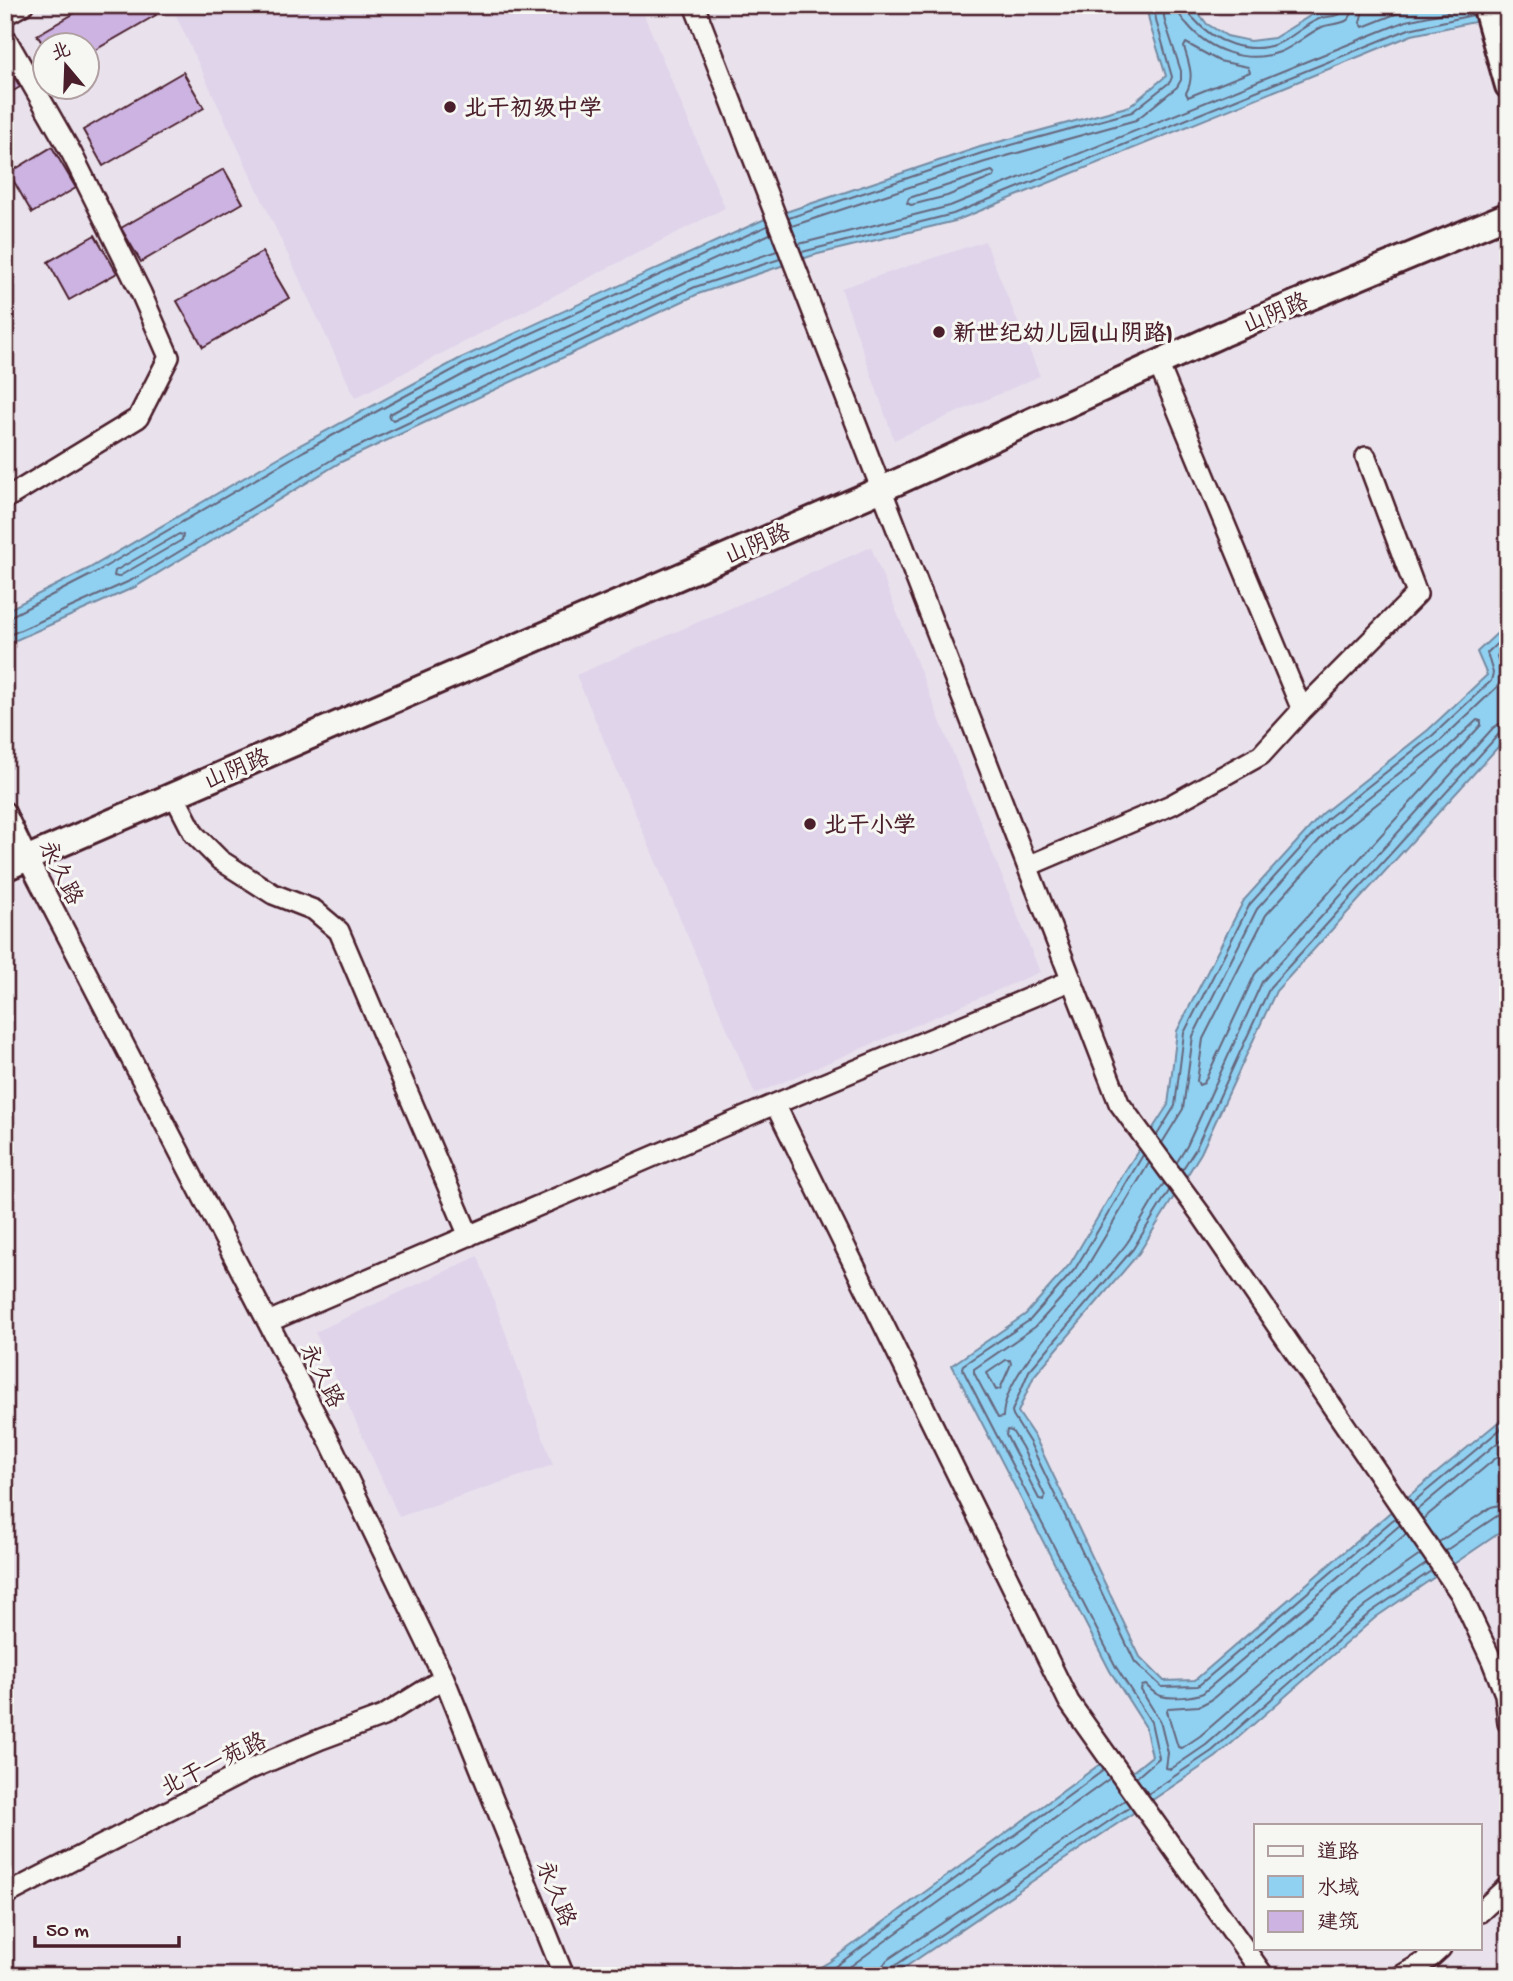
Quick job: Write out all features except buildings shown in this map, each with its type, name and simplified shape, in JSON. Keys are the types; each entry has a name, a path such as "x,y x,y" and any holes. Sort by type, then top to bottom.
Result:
{"main road":[{"path":"1485,5 1508,86"},
{"name":"山阴路","path":"16,863 882,489 1222,334 1508,215"}],"street":[{"path":"5,15 23,5"},
{"path":"694,5 1119,1103 1202,1216 1460,1593 1505,1694 1508,1723"},
{"path":"5,37 72,154 141,293 169,357 138,418 5,499"},
{"path":"1158,363 1303,710"},
{"path":"1028,866 1171,805 1261,755 1417,594 1366,457"},
{"path":"174,795 194,834 220,860 273,894 314,909 339,931 469,1236"},
{"name":"永久路","path":"5,812 16,863 268,1322 331,1444 443,1678 564,1976"},
{"path":"268,1322 775,1104 1072,980"},
{"path":"775,1104 1069,1703 1264,1976"},
{"name":"北干一苑路","path":"5,1895 248,1770 383,1716 443,1678"},
{"path":"1482,1910 1508,1886"},
{"path":"1401,1976 1439,1950"}],"shaded area":[{"name":"北干初级中学","path":"171,5 640,5 725,208 355,398"},
{"name":"新世纪幼儿园(山阴路)","path":"985,241 1040,376 894,440 841,288"},
{"name":"北干小学","path":"871,547 1040,972 755,1094 576,675"},
{"path":"478,1256 553,1465 399,1517 315,1332"}],"water":[{"path":"1146,5 1192,5 1207,24 1227,36 1250,41 1274,38 1318,11 1363,5 1508,5 1508,15 1412,35 955,221 814,255 698,294 341,462 135,587 5,645 5,611 88,569 300,445 459,359 765,219 980,147 1130,106 1166,76"},
{"path":"1508,623 1508,736 1276,991 1201,1153 1139,1253 1034,1376 1018,1412 1036,1439 1140,1657 1164,1681 1195,1680 1508,1414 1508,1527 1376,1617 1216,1757 892,1976 805,1976 829,1962 1107,1759 1132,1772 1152,1756 1145,1726 1110,1671 952,1365 1026,1314 1070,1264 1168,1105 1177,1031 1244,900 1322,814 1428,730 1487,675 1477,652"}],"place":[{"name":"北干初级中学","path":"450,107"},
{"name":"新世纪幼儿园(山阴路)","path":"939,332"},
{"name":"北干小学","path":"810,824"}]}
